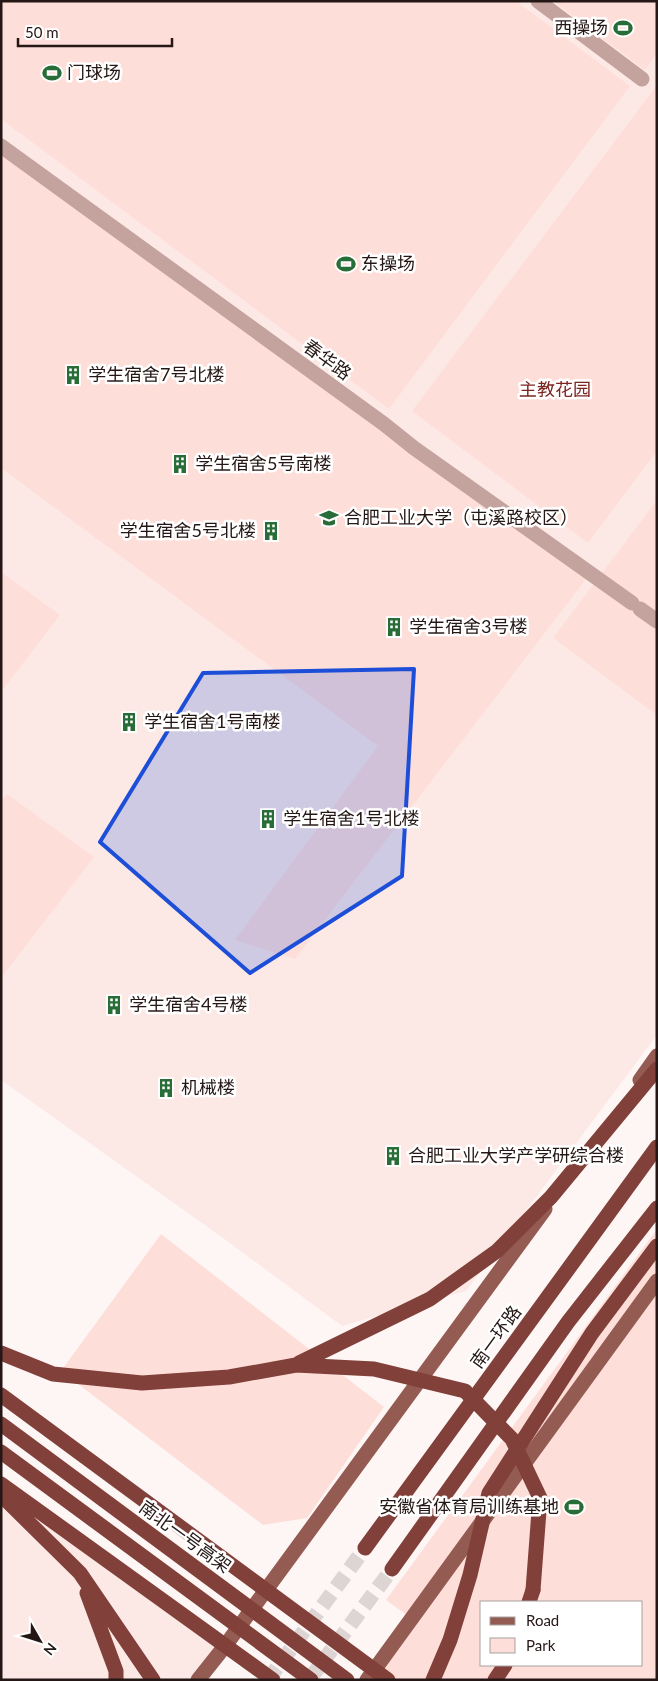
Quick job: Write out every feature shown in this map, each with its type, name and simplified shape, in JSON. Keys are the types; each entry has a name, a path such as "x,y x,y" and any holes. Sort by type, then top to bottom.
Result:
{"highway":[{"path":"296,1365 430,1299 497,1251 551,1197 657,1069"},
{"name":"南一环路","path":"365,1548 657,1147"},
{"path":"392,1569 568,1322 657,1208"},
{"path":"433,1680 450,1640 464,1594 489,1493 592,1333 657,1246"},
{"path":"1,1353 53,1374 142,1383 228,1377 296,1365 374,1369 465,1391 512,1440 540,1498 533,1590 529,1601"},
{"path":"1,1395 265,1590 371,1675 388,1680"},
{"name":"南北一号高架","path":"1,1424 347,1680"},
{"path":"1,1452 311,1680"},
{"path":"1,1484 273,1680"},
{"path":"1,1495 80,1573 153,1680"},
{"path":"80,1573 116,1671 116,1680"},
{"path":"495,1680 504,1666"}],"main road":[{"path":"198,1680 225,1646 657,1056"},
{"path":"371,1675 657,1281"}],"street":[{"path":"538,1 642,79"},
{"name":"春华路","path":"1,146 414,448 657,621"}],"highlighted area":[{"path":"414,669 402,876 250,973 100,842 203,673"}],"shaded area":[{"name":"合肥工业大学（屯溪路校区）","path":"1,1 657,1 657,1035 466,1291 342,1326 223,1238 1,1080"},
{"path":"1,1484 225,1646 198,1680 1,1680"}],"green space":[{"name":"东操场","path":"1,1 516,1 630,86 389,409 1,119"},
{"name":"西操场","path":"553,1 657,1 657,54 645,70"},
{"name":"主教花园","path":"657,85 657,451 588,543 412,411"},
{"path":"1,145 590,574 295,959 235,940 378,746 1,468"},
{"path":"657,500 657,715 553,638"},
{"path":"1,572 60,615 1,692"},
{"path":"7,794 94,857 1,978 1,800"},
{"name":"安徽省体育局训练基地","path":"657,1229 657,1680 388,1680 375,1670 411,1618 386,1600"},
{"path":"161,1234 384,1407 307,1518 263,1525 61,1371"}],"tunnel":[{"path":"268,1680 365,1548"},
{"path":"309,1680 392,1569"}],"place":[{"name":"西操场","path":"623,28"},
{"name":"门球场","path":"52,73"},
{"name":"东操场","path":"346,264"},
{"name":"学生宿舍7号北楼","path":"73,375"},
{"name":"学生宿舍5号南楼","path":"180,464"},
{"name":"合肥工业大学（屯溪路校区）","path":"329,518"},
{"name":"学生宿舍5号北楼","path":"271,531"},
{"name":"学生宿舍3号楼","path":"394,627"},
{"name":"学生宿舍1号南楼","path":"129,722"},
{"name":"学生宿舍1号北楼","path":"268,819"},
{"name":"学生宿舍4号楼","path":"114,1005"},
{"name":"机械楼","path":"166,1088"},
{"name":"合肥工业大学产学研综合楼","path":"393,1156"},
{"name":"安徽省体育局训练基地","path":"574,1507"}]}
